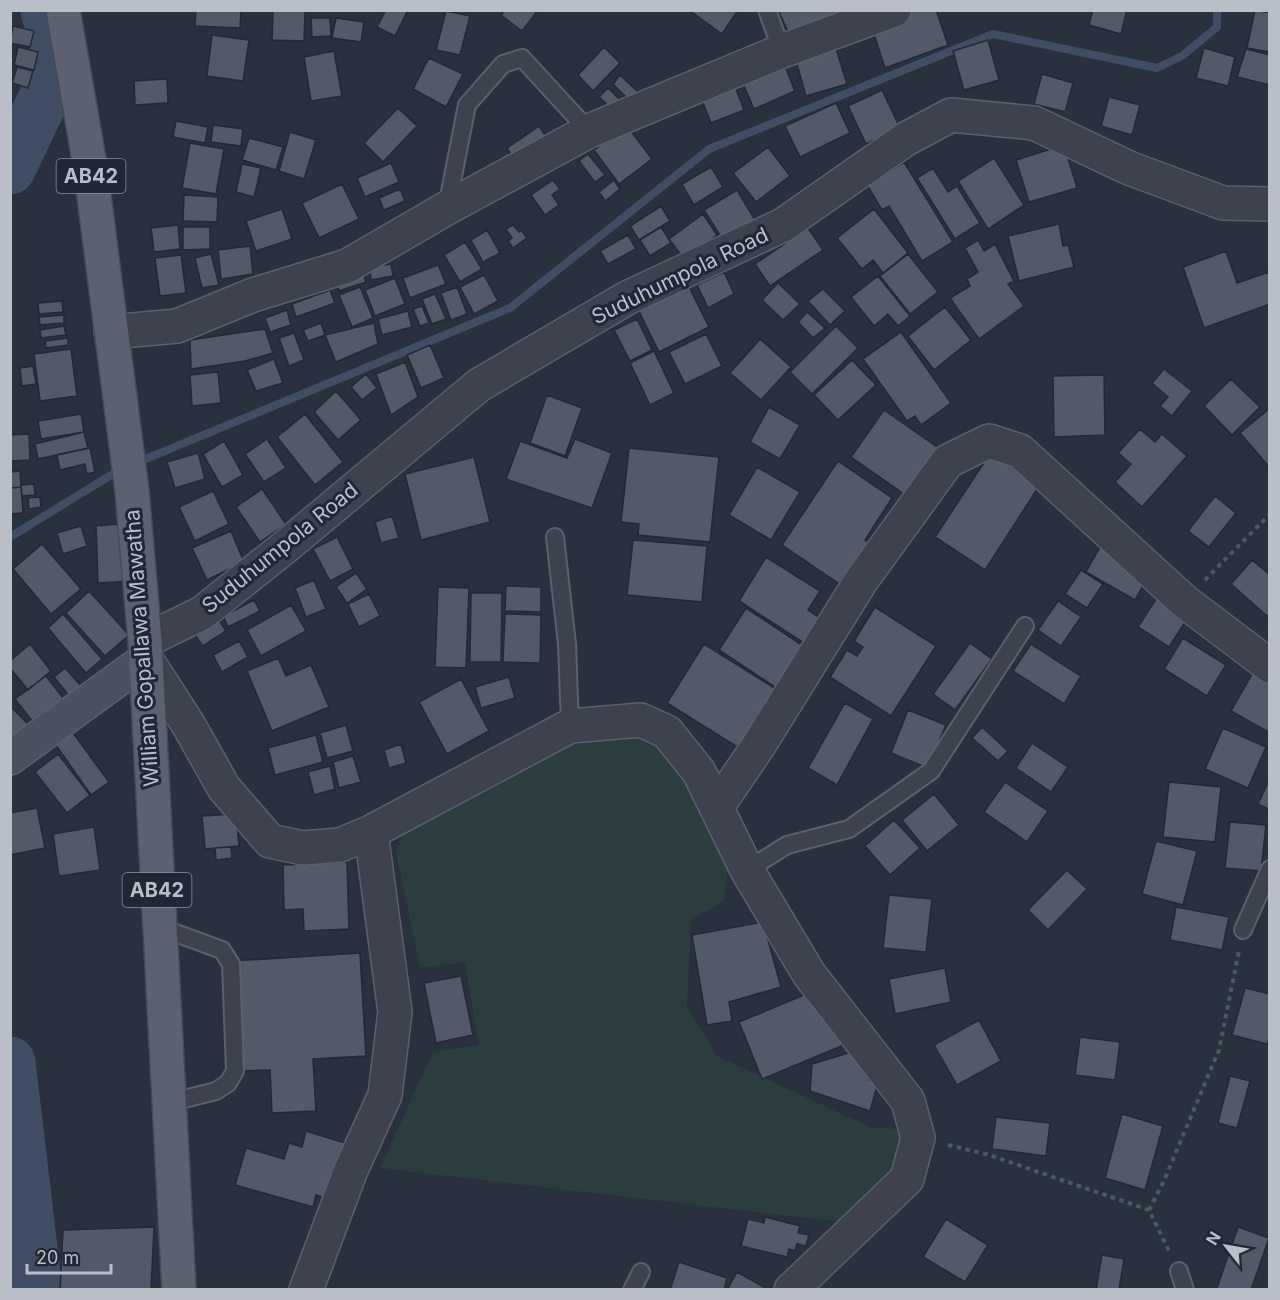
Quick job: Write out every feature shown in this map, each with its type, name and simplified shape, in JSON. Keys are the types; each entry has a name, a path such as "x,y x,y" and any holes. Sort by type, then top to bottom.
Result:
{"main road":[{"name":"William Gopallawa Mawatha","path":"63,10 90,165 132,491 146,650 179,1290"}],"street":[{"path":"112,337 177,326 254,295 347,266 447,208 589,131 782,51 894,10"},
{"name":"Suduhumpola Road","path":"146,650 202,613 285,547 479,385 627,298 783,225 906,139 951,115 1034,123 1129,168 1223,203 1269,204"},
{"path":"717,807 759,745 861,581 948,461 989,441 1020,451 1184,601 1269,666"},
{"path":"10,758 146,650 224,788 270,841 303,848 340,845 371,832 570,726 641,720 667,732 699,772 747,870 809,974 908,1101 918,1138 907,1179 791,1290"},
{"path":"306,1290 351,1170 385,1095 395,1012 371,832"}],"lane":[{"path":"767,10 782,51"},
{"path":"447,208 467,105 503,64 522,58 589,131"},
{"path":"555,537 567,644 570,726"},
{"path":"747,870 787,844 849,828 931,771 1025,626"},
{"path":"1243,930 1269,869"},
{"path":"159,927 222,950 231,964 235,1071 228,1083 216,1091 168,1103"},
{"path":"1179,1271 1185,1290"},
{"path":"632,1290 641,1272"}],"path":[{"path":"1184,601 1269,514"},
{"path":"1149,1210 1163,1183 1220,1050 1243,930"},
{"path":"918,1138 986,1154 1149,1210 1179,1271"}],"shaded area":[{"path":"601,727 677,747 729,861 724,901 691,920 687,1006 717,1056 872,1128 905,1129 890,1191 841,1222 380,1168 433,1052 479,1045 465,962 420,968 396,851 403,832"}],"building":[{"path":"196,10 241,10 240,28 195,26"},
{"path":"386,10 408,10 395,36 377,27"},
{"path":"505,10 538,10 522,31 501,15"},
{"path":"689,10 738,10 722,34"},
{"path":"778,10 852,10 792,40"},
{"path":"913,10 936,10 948,45 885,68 871,25"},
{"path":"1093,10 1127,10 1121,34 1089,25"},
{"path":"1255,10 1270,13 1270,52 1247,48"},
{"path":"273,11 305,11 304,41 272,40"},
{"path":"446,11 470,16 460,55 436,50"},
{"path":"311,18 330,18 331,36 312,37"},
{"path":"336,18 364,22 361,42 332,38"},
{"path":"13,26 34,31 30,47 10,43"},
{"path":"212,35 249,40 243,81 207,76"},
{"path":"988,40 999,80 964,90 953,51"},
{"path":"834,42 847,84 806,96 794,54"},
{"path":"18,47 38,52 34,70 14,65"},
{"path":"604,47 620,63 593,91 578,75"},
{"path":"1204,48 1235,57 1228,86 1196,78"},
{"path":"1246,49 1270,55 1270,85 1237,77"},
{"path":"334,51 342,96 311,101 304,57"},
{"path":"429,58 463,74 446,107 413,89"},
{"path":"782,59 795,91 754,109 740,77"},
{"path":"17,67 33,71 28,88 12,83"},
{"path":"1042,74 1073,83 1065,112 1034,104"},
{"path":"620,75 641,95 633,104 613,84"},
{"path":"731,76 744,110 711,123 698,90"},
{"path":"167,79 168,103 135,105 134,81"},
{"path":"608,88 624,104 616,113 599,97"},
{"path":"882,90 900,128 866,144 848,106"},
{"path":"1109,97 1140,105 1132,135 1101,126"},
{"path":"836,103 850,133 800,157 785,126"},
{"path":"398,108 417,126 383,162 364,143"},
{"path":"176,121 208,127 205,143 173,137"},
{"path":"213,125 243,129 241,146 211,142"},
{"path":"539,126 548,139 516,162 507,148"},
{"path":"627,126 652,159 619,184 594,150"},
{"path":"290,132 316,140 304,179 279,171"},
{"path":"249,138 283,147 276,170 242,160"},
{"path":"190,143 224,149 216,194 182,188"},
{"path":"1064,145 1077,188 1029,202 1016,160"},
{"path":"768,147 790,176 756,202 733,173"},
{"path":"588,154 605,175 595,182 579,161"},
{"path":"994,158 1024,205 988,229 958,181"},
{"path":"904,162 953,242 922,261 889,206 882,210 867,185"},
{"path":"391,163 399,182 365,197 357,178"},
{"path":"242,164 261,168 254,197 236,192"},
{"path":"711,167 723,187 694,205 682,184"},
{"path":"933,168 948,192 957,186 980,223 955,239 917,178"},
{"path":"553,180 560,189 552,195 559,205 545,215 531,195"},
{"path":"614,180 620,189 605,201 599,192"},
{"path":"342,184 359,219 319,238 302,203"},
{"path":"400,189 405,201 384,210 379,198"},
{"path":"737,190 755,220 723,240 704,210"},
{"path":"184,195 218,197 217,222 183,221"},
{"path":"661,206 670,221 639,240 630,226"},
{"path":"282,209 292,239 256,251 246,221"},
{"path":"874,209 908,253 883,273 873,260 862,269 837,238"},
{"path":"703,214 717,235 684,259 669,239"},
{"path":"1059,224 1063,246 1068,245 1074,267 1019,281 1008,236"},
{"path":"178,225 180,249 154,252 151,228"},
{"path":"513,225 527,238 513,248 508,241 512,238 506,229"},
{"path":"183,227 210,227 210,249 183,250"},
{"path":"661,227 671,243 650,256 640,240"},
{"path":"808,228 823,250 770,286 755,264"},
{"path":"487,230 500,253 483,262 471,240"},
{"path":"628,235 636,249 608,264 600,251"},
{"path":"978,240 984,251 995,244 1014,281 1008,284 1024,306 979,339 950,298 970,286 967,279 978,272 965,248"},
{"path":"465,242 482,269 460,282 444,255"},
{"path":"250,246 253,274 221,279 218,250"},
{"path":"1226,251 1237,283 1269,272 1270,304 1204,328 1183,267"},
{"path":"211,254 219,285 202,288 195,258"},
{"path":"908,254 938,292 910,314 880,276"},
{"path":"181,255 186,293 160,296 155,258"},
{"path":"391,264 393,276 371,280 370,267"},
{"path":"438,265 446,284 410,298 403,278"},
{"path":"362,269 366,282 339,291 335,277"},
{"path":"724,272 734,294 708,308 697,285"},
{"path":"484,275 498,301 474,314 460,287"},
{"path":"878,276 910,316 898,326 888,314 874,326 851,297"},
{"path":"395,278 405,304 375,316 365,290"},
{"path":"686,281 709,327 659,352 636,305"},
{"path":"778,283 800,304 783,320 762,300"},
{"path":"360,287 373,318 352,327 339,295"},
{"path":"457,287 467,314 451,320 441,293"},
{"path":"823,289 845,311 830,325 808,301"},
{"path":"330,290 335,303 296,317 292,304"},
{"path":"435,294 446,319 432,324 422,299"},
{"path":"62,301 63,312 39,314 38,303"},
{"path":"422,306 429,323 420,326 413,309"},
{"path":"945,307 971,340 934,370 908,336"},
{"path":"287,310 291,325 270,332 265,318"},
{"path":"408,311 412,327 382,335 378,319"},
{"path":"807,312 825,328 813,338 798,322"},
{"path":"64,315 64,323 40,325 39,317"},
{"path":"637,319 652,350 630,361 614,330"},
{"path":"321,323 325,335 308,341 303,330"},
{"path":"374,323 378,344 336,362 325,335"},
{"path":"64,326 66,335 41,338 40,330"},
{"path":"836,326 858,348 812,394 790,372"},
{"path":"265,329 273,353 245,361 191,369 190,340"},
{"path":"901,332 951,403 921,425 915,416 907,421 863,359"},
{"path":"294,333 304,360 289,366 279,338"},
{"path":"706,334 722,366 685,384 669,352"},
{"path":"68,338 68,345 46,348 45,341"},
{"path":"760,339 791,367 761,400 730,373"},
{"path":"430,345 444,378 421,388 407,355"},
{"path":"71,349 77,396 40,401 34,354"},
{"path":"654,351 674,393 650,405 630,363"},
{"path":"274,359 283,383 256,391 247,370"},
{"path":"852,360 876,385 838,420 814,395"},
{"path":"405,362 418,397 391,415 376,374"},
{"path":"33,366 36,384 22,386 20,368"},
{"path":"1164,369 1192,391 1172,416 1160,406 1168,397 1152,383"},
{"path":"218,372 221,403 192,406 190,375"},
{"path":"366,374 377,388 362,400 351,387"},
{"path":"1104,375 1105,435 1054,437 1053,376"},
{"path":"1231,379 1260,407 1232,435 1204,406"},
{"path":"336,391 361,420 338,440 314,412"},
{"path":"547,395 582,408 565,456 530,443"},
{"path":"769,407 800,425 780,459 750,442"},
{"path":"1270,408 1270,468 1240,433"},
{"path":"884,410 940,449 907,496 851,457"},
{"path":"81,414 84,432 41,439 38,421"},
{"path":"305,414 343,462 315,485 277,437"},
{"path":"1140,429 1155,442 1162,434 1187,456 1142,507 1115,482 1131,464 1118,453"},
{"path":"84,432 88,448 38,459 35,444"},
{"path":"29,434 30,460 10,461 10,435"},
{"path":"267,439 286,468 264,482 245,454"},
{"path":"575,439 612,453 592,508 506,479 520,441 567,458"},
{"path":"224,441 243,475 222,487 203,454"},
{"path":"995,446 1043,480 985,570 935,537"},
{"path":"90,448 95,472 87,474 85,464 60,470 57,455"},
{"path":"629,448 719,457 710,542 638,535 639,524 621,522"},
{"path":"198,453 205,479 175,488 167,462"},
{"path":"474,457 490,522 421,540 405,474"},
{"path":"838,461 892,498 865,540 872,545 844,587 782,545"},
{"path":"757,467 800,492 771,540 729,515"},
{"path":"20,471 21,487 10,488 10,472"},
{"path":"34,484 35,495 22,496 21,485"},
{"path":"21,487 23,513 10,514 10,488"},
{"path":"262,489 286,524 260,542 236,507"},
{"path":"213,491 229,524 195,541 179,507"},
{"path":"1215,496 1236,513 1209,547 1188,531"},
{"path":"40,497 41,507 29,509 28,498"},
{"path":"392,516 399,538 381,543 375,522"},
{"path":"131,523 134,581 98,583 96,526"},
{"path":"81,526 87,546 63,554 57,533"},
{"path":"231,531 244,562 207,580 192,548"},
{"path":"337,537 353,569 330,581 313,549"},
{"path":"633,540 707,546 702,602 627,595"},
{"path":"42,544 81,589 51,614 13,569"},
{"path":"1100,547 1149,575 1135,600 1086,572"},
{"path":"766,557 820,591 808,610 820,618 804,643 739,601"},
{"path":"1252,560 1270,575 1270,613 1267,616 1231,584"},
{"path":"1081,570 1103,584 1087,608 1065,594"},
{"path":"356,573 367,589 347,603 336,587"},
{"path":"314,580 326,609 306,617 295,588"},
{"path":"506,586 541,587 541,612 505,611"},
{"path":"438,587 469,588 466,668 435,667"},
{"path":"1163,588 1193,610 1169,647 1138,627"},
{"path":"89,591 129,635 105,656 66,613"},
{"path":"471,593 502,593 501,662 470,662"},
{"path":"369,594 380,616 359,627 348,604"},
{"path":"254,600 260,611 228,627 223,616"},
{"path":"1058,601 1081,617 1061,646 1038,630"},
{"path":"291,605 306,631 261,656 247,630"},
{"path":"875,607 936,646 891,716 830,677 847,650 857,656 863,647 854,641"},
{"path":"746,608 811,651 784,693 719,650"},
{"path":"63,614 102,659 86,673 48,628"},
{"path":"505,614 541,615 540,663 503,662"},
{"path":"219,620 226,631 203,646 195,635"},
{"path":"1183,638 1226,665 1207,696 1164,669"},
{"path":"239,641 248,657 222,672 213,655"},
{"path":"970,643 992,659 955,710 933,694"},
{"path":"30,644 51,671 28,690 10,668 10,661"},
{"path":"704,644 787,696 750,755 667,703"},
{"path":"1031,644 1081,676 1064,704 1013,671"},
{"path":"278,658 286,676 311,665 329,707 272,731 247,671"},
{"path":"1258,664 1270,671 1270,733 1231,711"},
{"path":"65,668 82,687 70,697 54,677"},
{"path":"46,676 63,698 33,722 15,699"},
{"path":"509,677 515,698 481,708 475,687"},
{"path":"461,679 489,731 447,754 419,702"},
{"path":"845,703 873,719 837,785 808,768"},
{"path":"10,706 28,724 10,741"},
{"path":"908,710 946,725 928,768 891,753"},
{"path":"346,725 353,751 327,758 320,733"},
{"path":"68,726 109,782 91,795 51,738"},
{"path":"982,727 1008,751 998,761 972,738"},
{"path":"1223,728 1266,747 1248,788 1205,769"},
{"path":"316,735 323,762 275,775 268,748"},
{"path":"1032,743 1068,767 1051,792 1016,768"},
{"path":"401,744 406,763 389,768 384,750"},
{"path":"58,754 90,795 67,813 35,772"},
{"path":"353,756 361,782 339,788 333,762"},
{"path":"330,766 335,789 314,795 308,772"},
{"path":"1270,779 1270,810 1258,804"},
{"path":"1005,782 1048,811 1027,842 984,812"},
{"path":"1169,782 1221,787 1215,842 1163,837"},
{"path":"934,794 959,825 927,851 902,820"},
{"path":"37,808 45,848 10,855 10,813"},
{"path":"236,814 239,846 205,849 202,816"},
{"path":"894,820 920,848 890,875 865,846"},
{"path":"1230,822 1266,825 1261,871 1225,868"},
{"path":"94,827 100,870 59,876 53,834"},
{"path":"1156,841 1197,851 1183,905 1142,894"},
{"path":"231,847 232,858 216,860 215,848"},
{"path":"347,862 349,929 304,931 303,909 284,910 283,865"},
{"path":"1067,870 1087,889 1048,930 1028,910"},
{"path":"889,895 932,899 926,952 883,948"},
{"path":"1176,907 1229,917 1222,950 1170,940"},
{"path":"763,922 781,987 729,1002 732,1021 707,1025 692,935"},
{"path":"360,953 366,1056 313,1059 316,1111 272,1113 270,1070 238,1071 232,961"},
{"path":"945,968 951,1002 895,1014 889,979"},
{"path":"461,976 473,1035 436,1043 424,983"},
{"path":"1245,988 1270,994 1270,1037 1267,1044 1232,1035"},
{"path":"816,990 851,1042 762,1079 739,1022"},
{"path":"979,1020 1001,1061 957,1085 934,1045"},
{"path":"1080,1037 1120,1042 1115,1080 1075,1075"},
{"path":"848,1053 863,1056 869,1072 869,1080 879,1080 870,1111 810,1091 812,1064"},
{"path":"1230,1076 1250,1081 1237,1128 1218,1123"},
{"path":"1122,1114 1163,1126 1145,1190 1105,1178"},
{"path":"996,1117 1050,1123 1046,1156 992,1149"},
{"path":"306,1131 355,1146 339,1202 316,1195 313,1207 235,1185 246,1148 284,1159 289,1143 302,1147"},
{"path":"765,1217 800,1226 798,1233 809,1235 806,1246 797,1244 795,1251 789,1249 787,1257 741,1246 748,1219 764,1223"},
{"path":"946,1219 988,1245 965,1282 923,1257"},
{"path":"154,1227 151,1290 60,1290 63,1230"},
{"path":"1238,1227 1269,1238 1251,1290 1221,1290 1217,1288"},
{"path":"1102,1255 1124,1259 1119,1290 1096,1290"},
{"path":"679,1262 727,1278 724,1290 670,1290"},
{"path":"737,1272 764,1287 763,1290 727,1290"}],"waterway":[{"path":"10,169 60,64 46,10"},
{"path":"136,463 510,308 709,149 993,34 1157,68 1182,56 1217,27 1217,10"},
{"path":"10,537 121,469"},
{"path":"10,1062 37,1290"}]}
